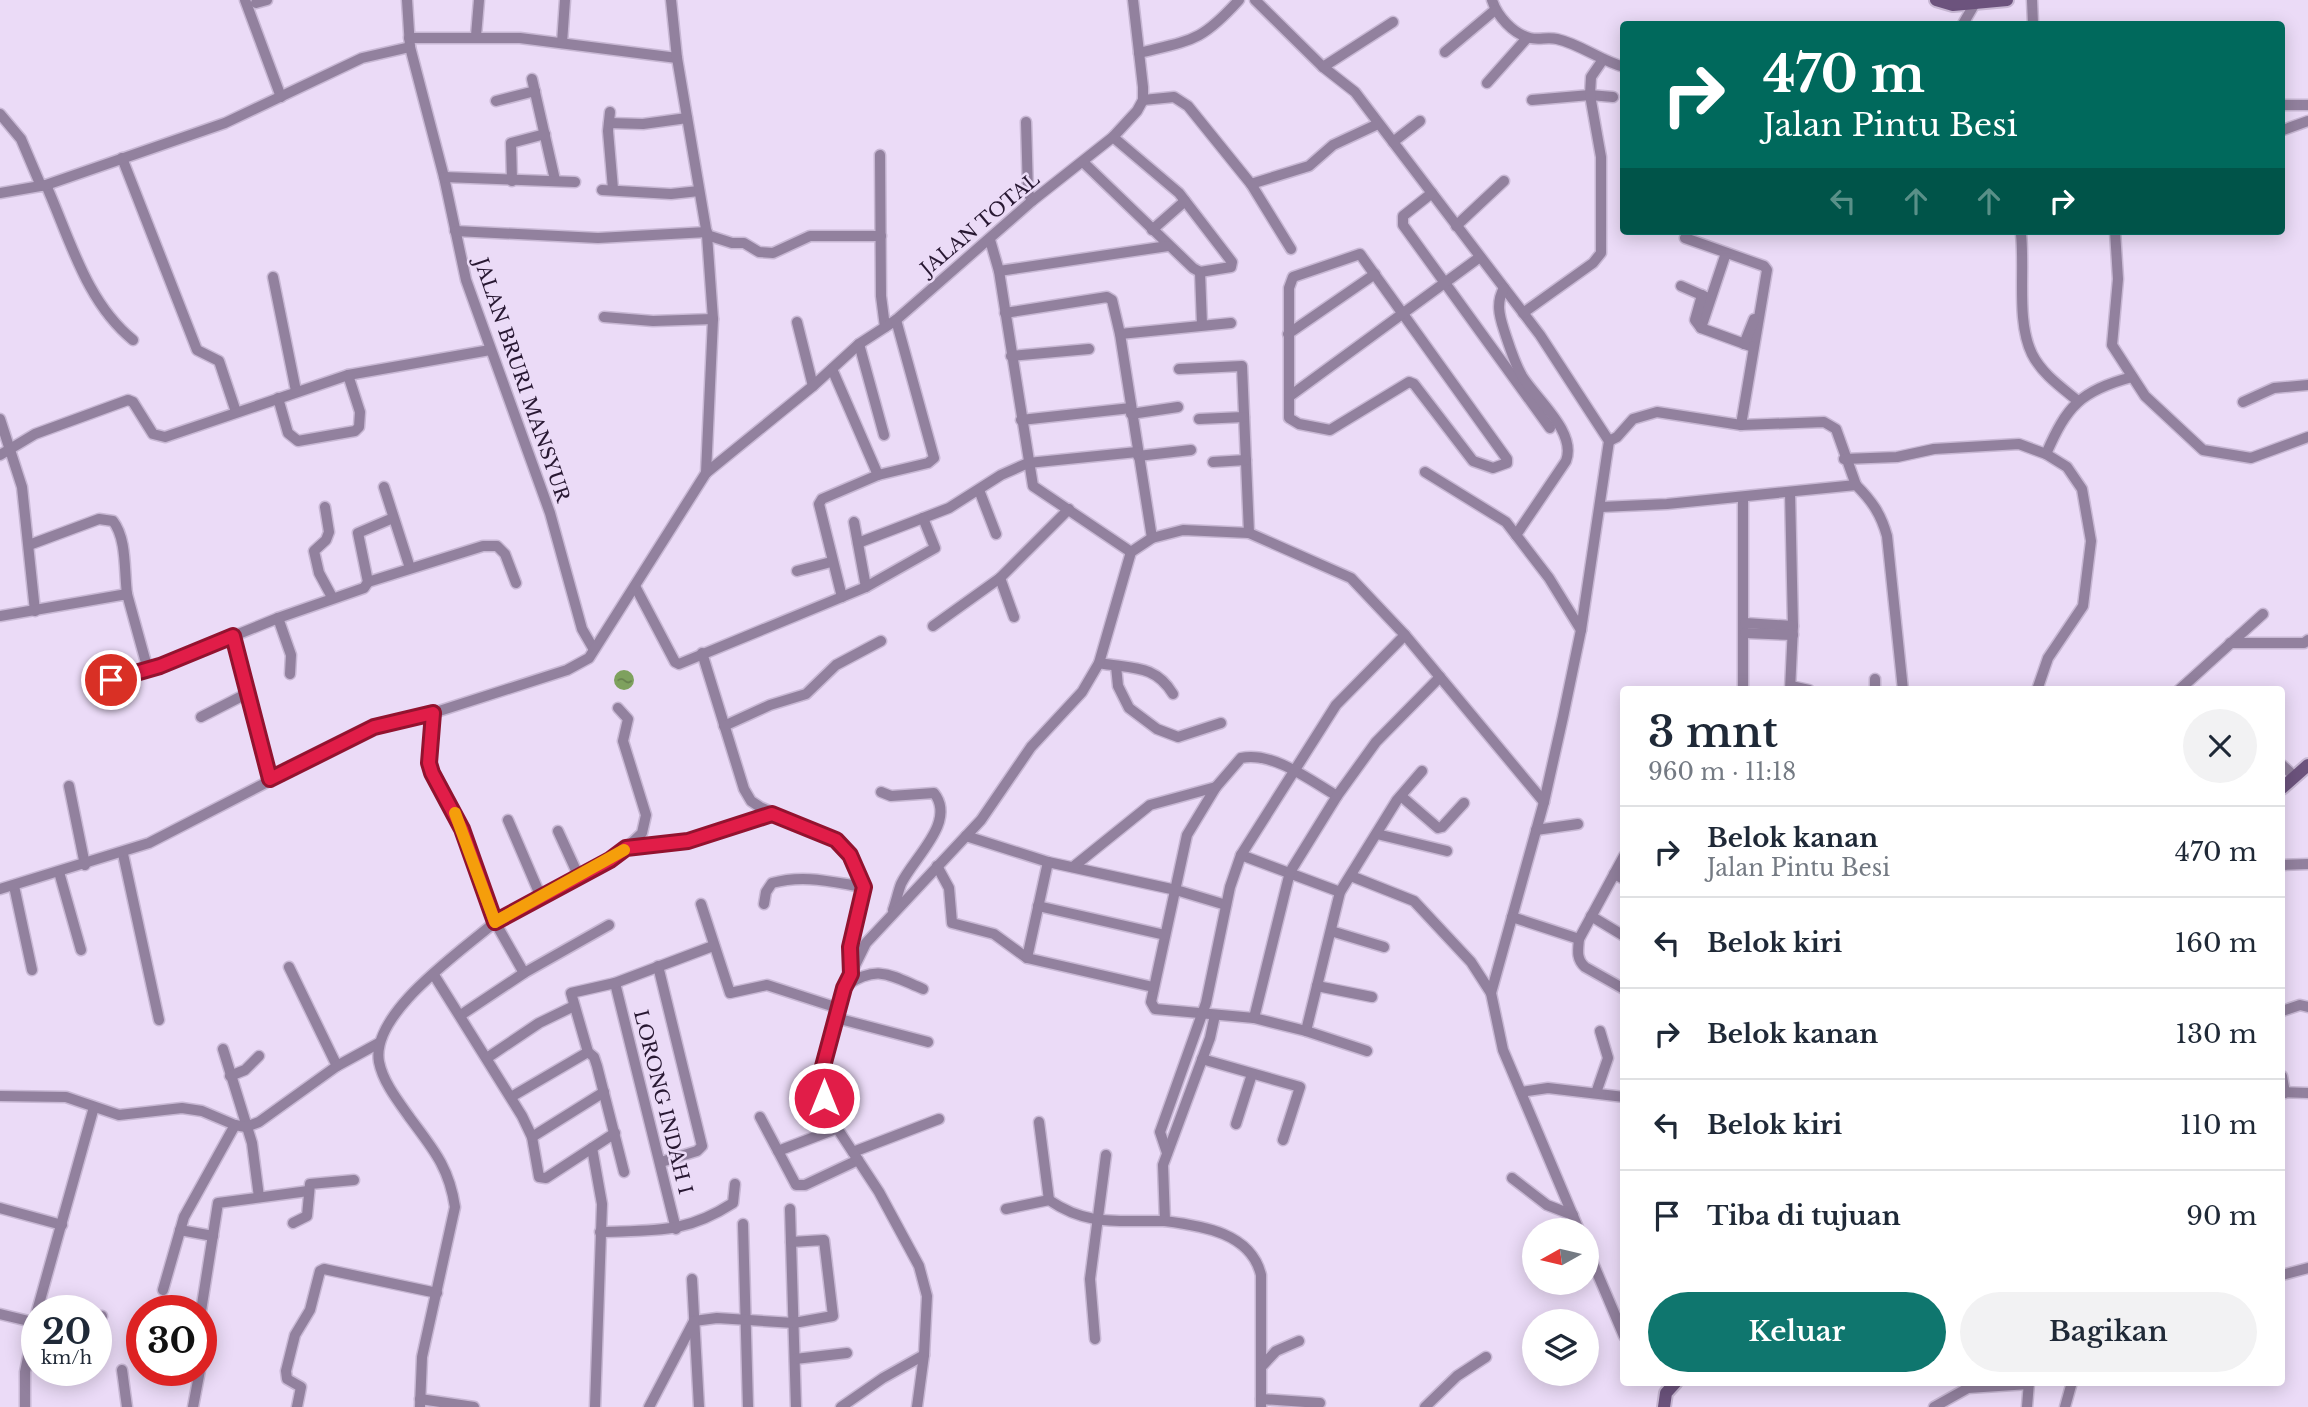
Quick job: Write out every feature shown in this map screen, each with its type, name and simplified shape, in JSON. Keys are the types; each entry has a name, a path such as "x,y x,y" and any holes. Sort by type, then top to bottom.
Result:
{"main road":[{"path":"1936,0 1953,5 2007,0"},
{"path":"2285,785 2308,765"},
{"path":"1663,1388 1664,1407"}],"street":[{"name":"JALAN BRURI MANSYUR","path":"407,0 409,43 444,177 466,280 550,513 583,629 593,648"},
{"path":"476,36 479,0"},
{"path":"562,43 565,0"},
{"path":"0,889 123,854 194,822 270,779 374,727 433,713 567,670 589,658 593,648 636,588 705,473 713,319 707,233 677,58 671,0"},
{"path":"1133,0 1143,100 1174,97 1188,106 1251,184 1291,249"},
{"path":"1139,53 1196,39 1214,27 1239,0"},
{"path":"1255,0 1323,67 1355,92 1504,288 1609,440 1581,630 1544,802 1490,993"},
{"path":"2032,0 2033,21"},
{"path":"256,1 281,97"},
{"path":"1445,52 1494,5 1510,27 1527,38 1557,39 1602,61 1620,66"},
{"path":"1964,21 1974,5"},
{"path":"1323,67 1393,22"},
{"path":"0,193 43,186 225,123 362,58 409,43 476,36 562,43 677,58"},
{"path":"1487,83 1527,38"},
{"path":"1522,313 1593,262 1601,253 1601,157 1590,95 1591,77 1602,61"},
{"path":"532,79 555,180"},
{"path":"496,101 535,91"},
{"path":"1532,100 1590,95 1613,97"},
{"name":"JALAN TOTAL","path":"705,473 813,386 859,344 896,320 1032,201 1113,137 1137,111 1143,100"},
{"path":"2285,105 2308,105"},
{"path":"610,112 608,189 671,194 699,191"},
{"path":"0,114 21,139 97,303 116,326 134,340"},
{"path":"609,123 643,124 687,118"},
{"path":"1393,142 1420,121"},
{"path":"2285,129 2308,121"},
{"path":"1026,122 1028,192 1032,201"},
{"path":"1251,184 1309,166 1333,145 1378,124"},
{"path":"512,181 511,143 545,134"},
{"path":"1083,162 1168,246 1200,272 1231,267 1232,262 1185,201 1113,137"},
{"path":"880,155 885,327"},
{"path":"122,158 197,351 219,361 236,412"},
{"path":"444,177 575,182"},
{"path":"1456,226 1504,181"},
{"path":"1432,193 1403,216 1401,221 1550,428"},
{"path":"1152,230 1185,201"},
{"path":"456,231 598,239 707,233 744,243 759,252 774,253 810,236 881,236"},
{"path":"2021,235 2024,261 2022,305 2032,353 2047,375 2078,401"},
{"path":"2115,235 2118,279 2111,338 2115,351 2145,396 2203,450 2251,458 2308,437"},
{"path":"1685,238 1764,266 1767,270 1763,299 1748,346 1741,425"},
{"path":"990,240 999,271 1033,486 1037,492 1069,509 1131,552"},
{"path":"999,271 1168,246"},
{"path":"1726,253 1695,320 1700,328 1748,346"},
{"path":"1360,254 1404,313 1507,463 1493,468 1473,461 1409,382 1330,430 1299,424 1289,418 1289,288 1293,277 1360,254"},
{"path":"1290,396 1480,257"},
{"path":"1200,272 1202,325"},
{"path":"1289,334 1375,274"},
{"path":"273,277 296,391"},
{"path":"1681,286 1706,297"},
{"path":"1504,288 1499,296 1499,314 1517,365 1559,428 1569,449 1566,461 1516,535"},
{"path":"1006,313 1107,297 1115,307 1152,538"},
{"path":"604,317 653,321 713,319"},
{"path":"842,597 831,562 819,504 822,499 878,475 928,463 934,458 896,320"},
{"path":"797,322 813,386"},
{"path":"1120,334 1231,323"},
{"path":"859,344 884,435"},
{"path":"1011,356 1089,349"},
{"path":"0,455 35,434 128,400 133,402 153,434 165,438 348,374 490,350"},
{"path":"1179,369 1242,366 1249,533"},
{"path":"832,369 878,475"},
{"path":"278,398 288,433 298,441 355,431 359,427 360,412 348,374"},
{"path":"2046,454 2062,419 2078,401 2101,385 2132,377"},
{"path":"2243,402 2274,388 2308,385"},
{"path":"1021,420 1178,407"},
{"path":"1609,440 1617,437 1633,419 1657,412 1741,425 1824,422 1836,429 1844,459 1856,485 1882,518 1887,536 1903,686"},
{"path":"1199,419 1244,417"},
{"path":"0,419 22,487 35,611"},
{"path":"1844,459 1897,457 1934,449 2019,444 2046,454 2067,467 2082,489 2091,541 2083,606 2048,658 2038,686"},
{"path":"858,544 948,508 1028,464 1191,450"},
{"path":"1213,462 1246,460"},
{"path":"1424,472 1506,522 1549,578 1581,630"},
{"path":"1601,507 1743,497 1856,485"},
{"path":"384,487 410,568"},
{"path":"979,490 996,534"},
{"path":"1790,492 1793,631 1791,686"},
{"path":"1743,497 1743,686"},
{"path":"325,507 329,532 326,540 314,551 319,573 332,597"},
{"path":"933,626 1000,578 1069,509"},
{"path":"368,582 358,533 393,518"},
{"path":"636,588 675,662 680,664 866,587 935,548 923,518"},
{"path":"29,545 99,519 113,521 119,528 127,594 148,670"},
{"path":"854,522 866,587"},
{"path":"917,1407 924,1355 927,1296 919,1266 838,1128 824,1098 822,1070 844,988 866,943 981,820 1031,747 1082,692 1100,663 1131,552 1152,538 1183,530 1249,533 1351,578 1405,635 1544,802"},
{"path":"93,683 148,670 278,618 316,606 332,597 359,590 368,582 483,546 497,546 505,554 516,583"},
{"path":"797,571 831,562"},
{"path":"1000,578 1014,617"},
{"path":"0,616 127,594"},
{"path":"2183,686 2263,614"},
{"path":"278,618 293,666 290,674"},
{"path":"1745,628 1793,631"},
{"path":"1167,1153 1160,1132 1201,1014 1226,905 1241,855 1336,705 1405,635"},
{"path":"233,636 270,779"},
{"path":"2230,643 2304,643 2308,640"},
{"path":"724,726 770,705 806,694 836,665 881,641"},
{"path":"702,653 744,789 751,801 772,814 836,840 850,855 864,887 850,947 851,974"},
{"path":"1100,663 1153,671 1164,679 1173,694"},
{"path":"1116,666 1118,686 1129,709 1157,729 1178,737 1221,723"},
{"path":"1254,1018 1290,872 1337,796 1376,742 1440,677"},
{"path":"201,717 248,693"},
{"path":"474,1407 420,1403 422,1357 455,1207 452,1183 444,1164 385,1079 379,1061 379,1043 390,1021 410,995 495,922 579,877 626,848 642,833 646,815 623,741 628,719 618,708"},
{"path":"433,713 429,763 432,773 462,829 495,922 524,973"},
{"path":"1337,796 1294,771 1256,756 1241,758 1216,787 1187,835 1151,1002 1155,1009 1254,1018 1307,1031 1367,1051"},
{"path":"2285,768 2295,777"},
{"path":"1307,1031 1340,892 1401,796 1422,771"},
{"path":"69,786 85,865"},
{"path":"1073,867 1150,805 1216,787"},
{"path":"881,792 891,796 934,793 940,800 941,811 935,832 901,883 892,914"},
{"path":"1401,796 1438,828 1464,803"},
{"path":"626,848 688,841 772,814"},
{"path":"508,820 541,897"},
{"path":"1536,830 1578,824"},
{"path":"558,831 579,877"},
{"path":"1377,834 1447,851"},
{"path":"966,836 1048,862 1176,890 1226,905"},
{"path":"123,854 159,1020"},
{"path":"1241,855 1340,892"},
{"path":"1027,958 1048,862"},
{"path":"2285,865 2308,864"},
{"path":"937,866 949,888 952,923 993,934 1027,958 1153,987"},
{"path":"59,872 81,950"},
{"path":"1351,876 1414,901 1471,962 1490,993 1503,1050 1574,1218"},
{"path":"764,904 766,892 772,883 786,879 803,877 864,887"},
{"path":"1619,877 1591,916 1579,939 1579,962 1620,987"},
{"path":"13,886 32,970"},
{"path":"701,904 730,993 766,985 837,1013 928,1042"},
{"path":"1038,906 1165,935"},
{"path":"1591,916 1620,934"},
{"path":"1512,917 1579,939"},
{"path":"461,1016 524,973 609,925"},
{"path":"1331,931 1384,947"},
{"path":"624,1172 594,1056 588,1052 572,991 615,983 713,946"},
{"path":"658,966 702,1146 697,1151 661,1162"},
{"path":"289,967 337,1066"},
{"path":"844,988 865,975 884,972 923,989"},
{"path":"434,975 532,1137 542,1178 615,1133"},
{"name":"LORONG INDAH I","path":"615,983 676,1229"},
{"path":"1317,986 1372,997"},
{"path":"2285,1010 2300,1005 2308,1007"},
{"path":"486,1058 539,1023 574,1006"},
{"path":"1165,1221 1163,1165 1202,1059 1215,1015"},
{"path":"1596,1093 1608,1058 1600,1031"},
{"path":"163,1290 184,1217 241,1126 295,1099 337,1066 379,1043"},
{"path":"223,1049 259,1196"},
{"path":"510,1097 588,1052"},
{"path":"230,1076 245,1070 259,1056"},
{"path":"1202,1059 1300,1087 1283,1140"},
{"path":"1236,1124 1252,1074"},
{"path":"1521,1092 1548,1088 1620,1096"},
{"path":"532,1137 604,1092"},
{"path":"2285,1092 2308,1093"},
{"path":"0,1096 66,1097 127,1115 182,1108 202,1111 241,1126"},
{"path":"42,1295 94,1107"},
{"path":"760,1117 796,1185 805,1185 856,1156 939,1119"},
{"path":"1039,1122 1049,1200"},
{"path":"778,1151 838,1128"},
{"path":"592,1148 602,1193 595,1407"},
{"path":"1095,1339 1090,1279 1106,1155"},
{"path":"1512,1178 1547,1205 1573,1215"},
{"path":"293,1223 306,1220 310,1184 354,1180"},
{"path":"600,1232 676,1229 708,1219 733,1203 735,1184"},
{"path":"204,1295 219,1201 308,1191"},
{"path":"1006,1209 1049,1200 1068,1213 1088,1220 1165,1221 1207,1227 1243,1244 1258,1262 1261,1275 1261,1403 1320,1403"},
{"path":"0,1208 62,1225"},
{"path":"790,1209 796,1407"},
{"path":"743,1224 748,1407"},
{"path":"180,1230 213,1236"},
{"path":"694,1321 794,1323 833,1316 824,1240 791,1242"},
{"path":"2285,1274 2308,1268"},
{"path":"297,1407 300,1387 287,1379 286,1371 295,1335 310,1310 320,1271 366,1276 437,1293"},
{"path":"692,1279 699,1407"},
{"path":"1600,1280 1620,1327"},
{"path":"0,1314 21,1316"},
{"path":"649,1407 694,1321"},
{"path":"1262,1366 1276,1351 1299,1341"},
{"path":"794,1360 847,1353"},
{"path":"841,1407 883,1378 924,1355"},
{"path":"1425,1407 1457,1376 1486,1357"},
{"path":"122,1370 127,1407"},
{"path":"25,1386 26,1407"},
{"path":"193,1407 197,1386"},
{"path":"1934,1407 1968,1388 1992,1386"},
{"path":"2027,1407 2029,1386"},
{"path":"2065,1407 2071,1386"}],"water":[{"path":"624,670 631,673 634,680 631,687 624,690 617,687 614,680 617,673"}],"slow traffic":[{"path":"455,813 495,922 624,850"}],"route":[{"path":"111,680 160,666 233,636 270,779 374,727 433,713 429,763 436,782 458,819 495,922 619,855 626,848 688,841 772,814 836,840 850,855 864,887 850,947 851,974 844,988 822,1070 824,1098"}]}
